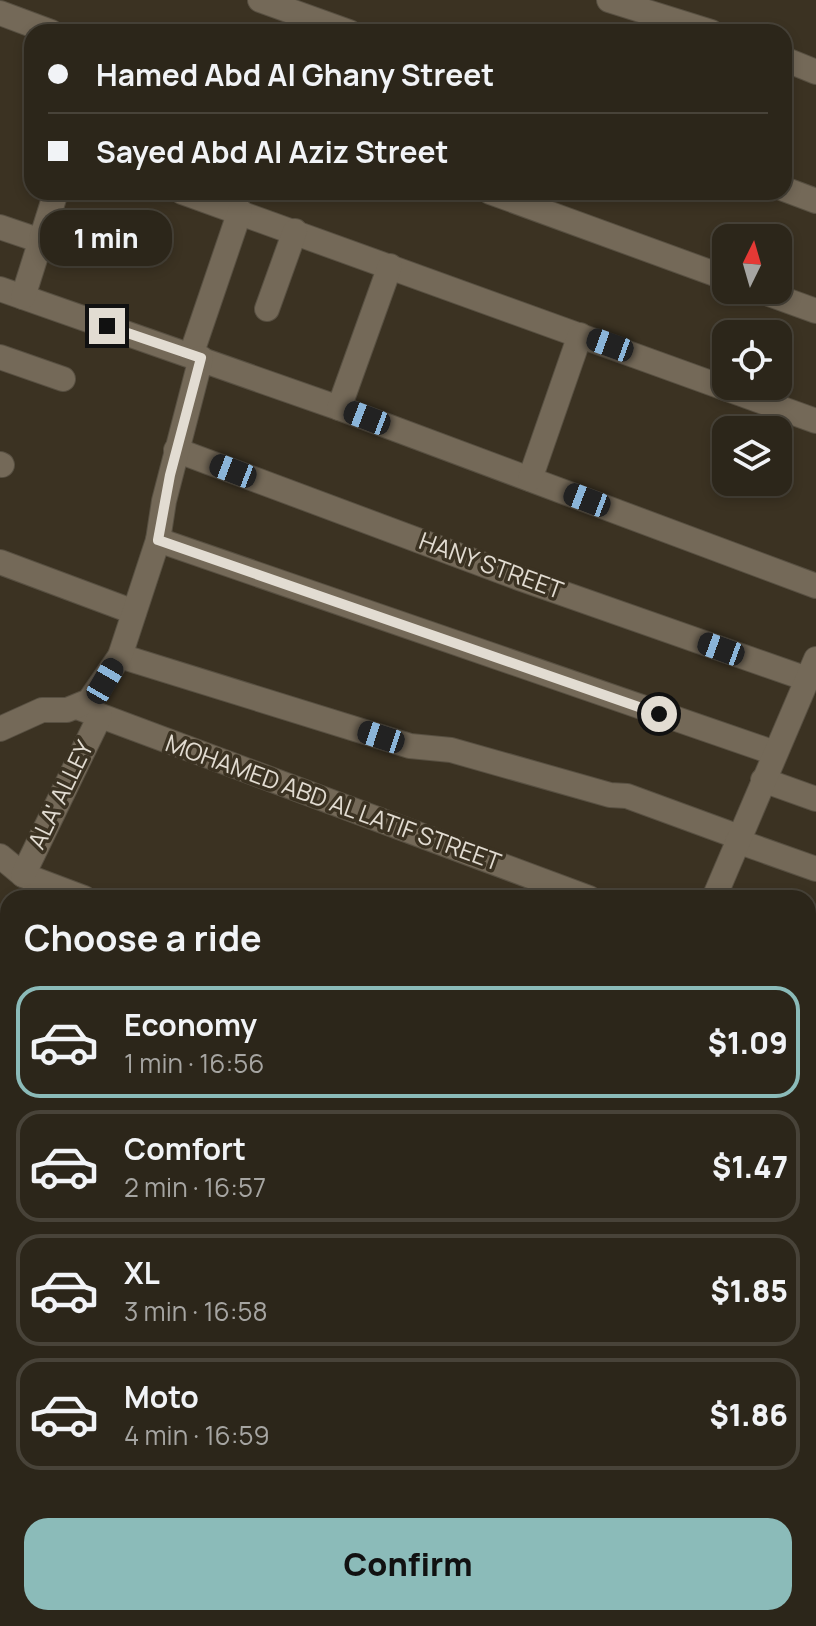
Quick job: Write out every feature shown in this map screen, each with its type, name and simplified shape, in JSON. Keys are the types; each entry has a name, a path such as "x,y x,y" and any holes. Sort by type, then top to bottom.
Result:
{"street":[{"path":"260,0 327,24"},
{"path":"609,0 686,24"},
{"path":"0,13 30,24"},
{"path":"792,62 816,72"},
{"path":"792,192 816,201"},
{"path":"54,200 41,241 11,293 339,408 816,586"},
{"path":"512,200 712,273"},
{"path":"0,729 42,710 79,711 105,681 120,656 158,540 196,356 233,203 295,231 816,421"},
{"path":"0,227 41,241"},
{"path":"267,309 295,231"},
{"path":"339,408 390,266"},
{"path":"792,302 816,311"},
{"path":"530,479 580,335"},
{"path":"0,357 63,379"},
{"name":"HANY STREET","path":"176,450 519,578 812,669"},
{"path":"158,540 775,753"},
{"path":"0,562 134,612"},
{"path":"120,656 410,746 451,750 610,795 627,796 816,869"},
{"path":"717,890 812,669"},
{"name":"ALA' ALLEY","path":"23,875 79,711"},
{"name":"MOHAMED ABD AL LATIF STREET","path":"79,711 567,890"},
{"path":"763,780 816,799"},
{"path":"0,856 23,875 63,890"}],"route":[{"path":"107,326 201,358 170,475 158,540 659,714"}]}
